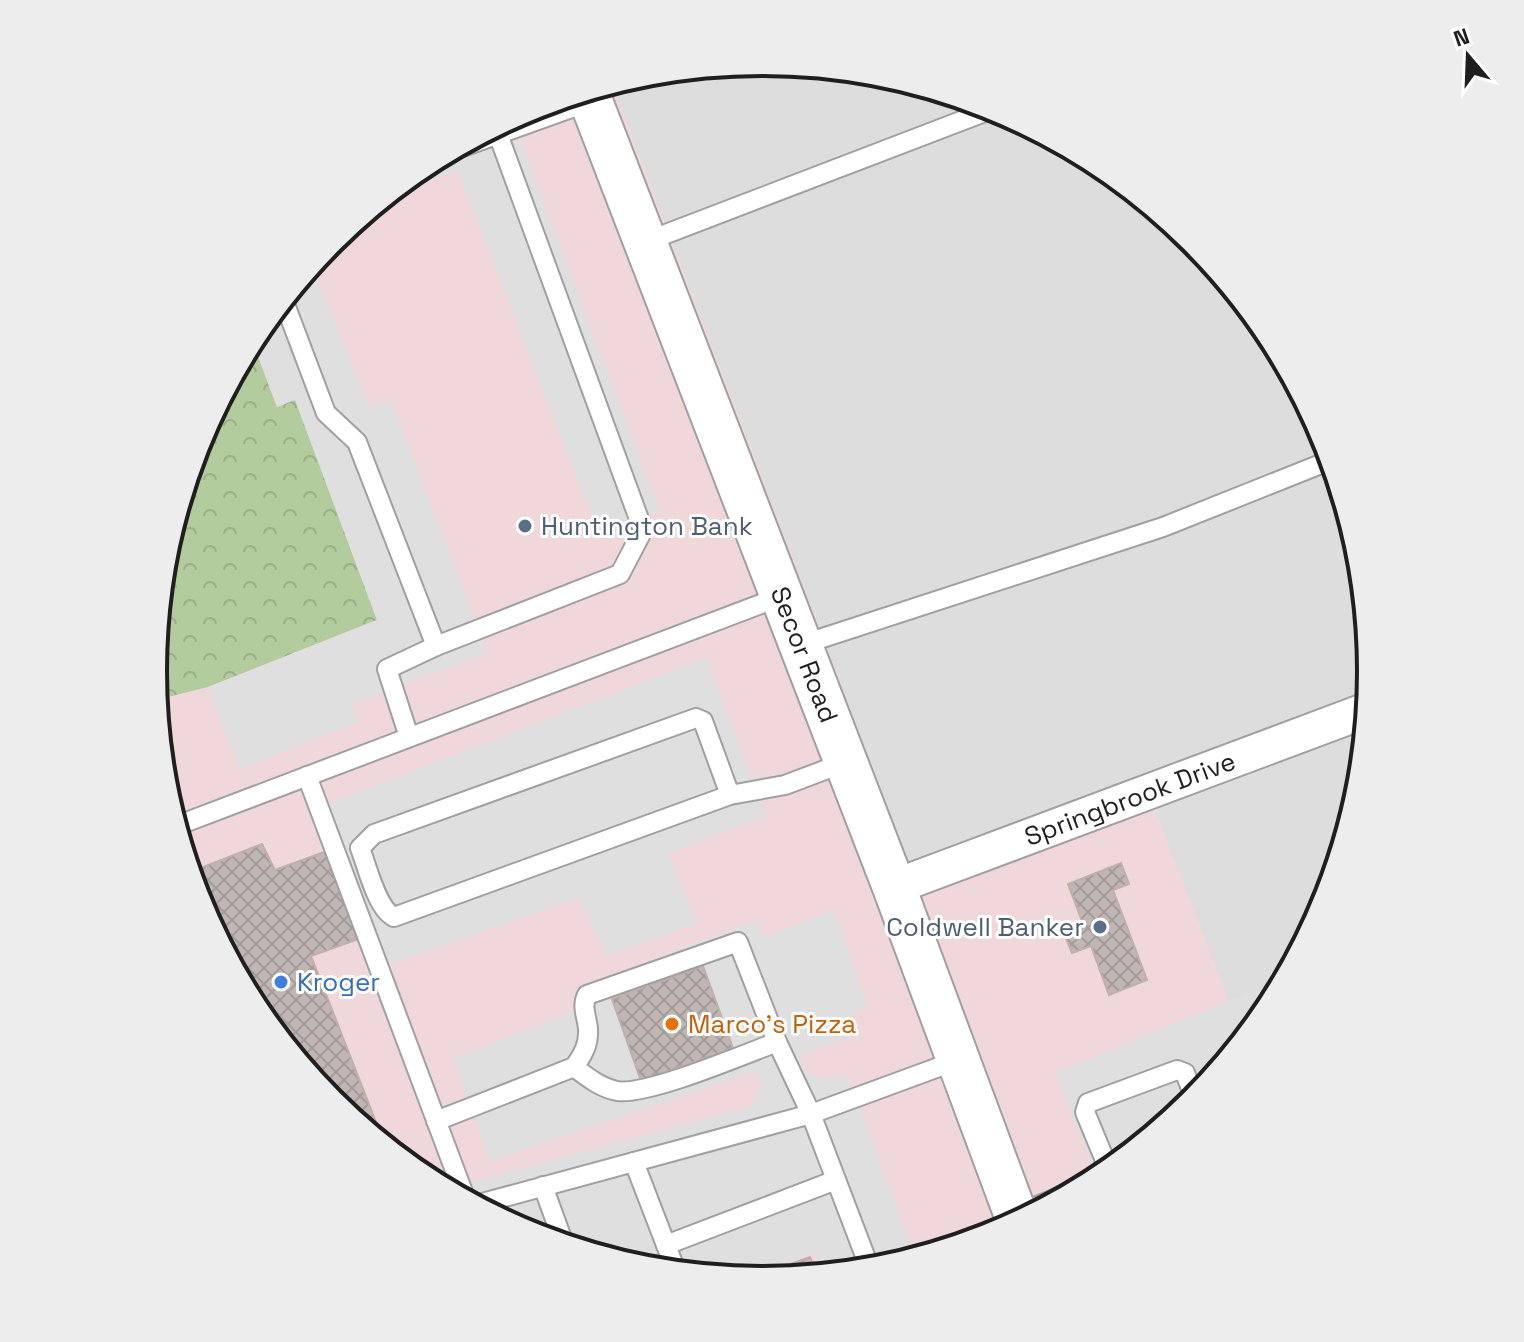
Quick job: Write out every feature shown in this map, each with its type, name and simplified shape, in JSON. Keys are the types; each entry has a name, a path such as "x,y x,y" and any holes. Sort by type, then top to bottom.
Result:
{"street":[{"name":"Secor Road","path":"591,101 894,887 1014,1210"},
{"name":"Springbrook Drive","path":"894,887 1356,714"}],"lane":[{"path":"645,242 975,116"},
{"path":"409,737 387,669 436,646 620,574 643,530 499,137"},
{"path":"288,312 326,413 357,442 436,646"},
{"path":"801,645 1163,527 1320,465"},
{"path":"186,822 782,596"},
{"path":"730,795 703,721 696,718 374,834 360,848 380,904 388,915 394,917 730,795 785,785 846,762"},
{"path":"307,776 460,1183"},
{"path":"436,1121 574,1067 583,1055 587,1041 583,1005 587,995 738,942 777,1042 811,1114 865,1257"},
{"path":"574,1067 601,1085 618,1091 631,1091 661,1084 777,1042"},
{"path":"491,1201 811,1114 958,1060"},
{"path":"1104,1158 1085,1112 1088,1103 1177,1070 1185,1073 1190,1085"},
{"path":"634,1162 671,1259"},
{"path":"666,1245 836,1180"},
{"path":"543,1186 559,1230"}],"shaded area":[{"path":"723,77 801,77 840,81 916,96 953,108 990,121 1060,156 1093,176 1154,224 1183,250 1234,309 1257,340 1296,408 1312,443 1337,517 1346,555 1356,632 1356,710 1352,749 1337,825 1325,862 1312,899 1277,969 1257,1002 1209,1063 1183,1092 1124,1143 1093,1166 1025,1205 990,1221 916,1246 878,1255 801,1265 723,1265 684,1261 608,1246 571,1234 534,1221 464,1186 431,1166 370,1118 341,1092 290,1033 267,1002 228,934 212,899 187,825 178,787 168,710 168,632 172,593 187,517 199,480 212,443 247,373 267,340 315,279 341,250 400,199 431,176 499,137 534,121 608,96 646,87"},
{"path":"616,94 919,888 1151,799 1229,1001 1265,988 1257,1002 1183,1092 1093,1166 990,1221 916,1246 878,1255 801,1265 762,1266 723,1265 646,1255 608,1246 534,1221 431,1166 341,1092 267,1002 212,899 187,825 178,787 168,697 208,687 377,620 295,400 277,407 258,356 290,309 341,250 431,176 534,121"},
{"path":"516,129 660,512 598,533 458,171 419,185"},
{"path":"317,277 369,407 391,401 488,653 352,704 358,722 240,770 208,687 377,620 295,400 277,407 258,356"},
{"path":"706,658 766,816 668,854 697,924 607,955 578,898 379,968 319,807"},
{"path":"834,910 867,1006 852,1015 857,1034 799,1056 809,1074 820,1080 848,1075 911,1247 820,1263 816,1253 785,1265 684,1261 608,1246 571,1234 534,1221 462,1185 755,1105 761,1084 757,1071 490,1161 453,1058 579,1010 574,991 756,920 764,937"},
{"path":"1265,988 1234,1033 1183,1092 1092,1166 1056,1073"}],"green space":[{"path":"257,356 277,407 295,399 377,620 208,687 168,697 172,593 187,517 212,443"}],"building":[{"name":"Kroger","path":"262,844 275,870 335,848 367,936 311,956 377,1123 341,1092 267,1002 228,934 201,868"},
{"name":"Coldwell Banker","path":"1121,863 1129,884 1113,890 1147,980 1109,995 1091,946 1072,953 1063,931 1083,924 1068,884"},
{"name":"Marco's Pizza","path":"703,966 733,1048 641,1081 612,999"},
{"path":"810,1257 813,1264 801,1265 787,1265"}],"place":[{"name":"Huntington Bank","path":"525,526"},
{"name":"Coldwell Banker","path":"1100,927"},
{"name":"Kroger","path":"281,982"},
{"name":"Marco's Pizza","path":"672,1024"}]}
